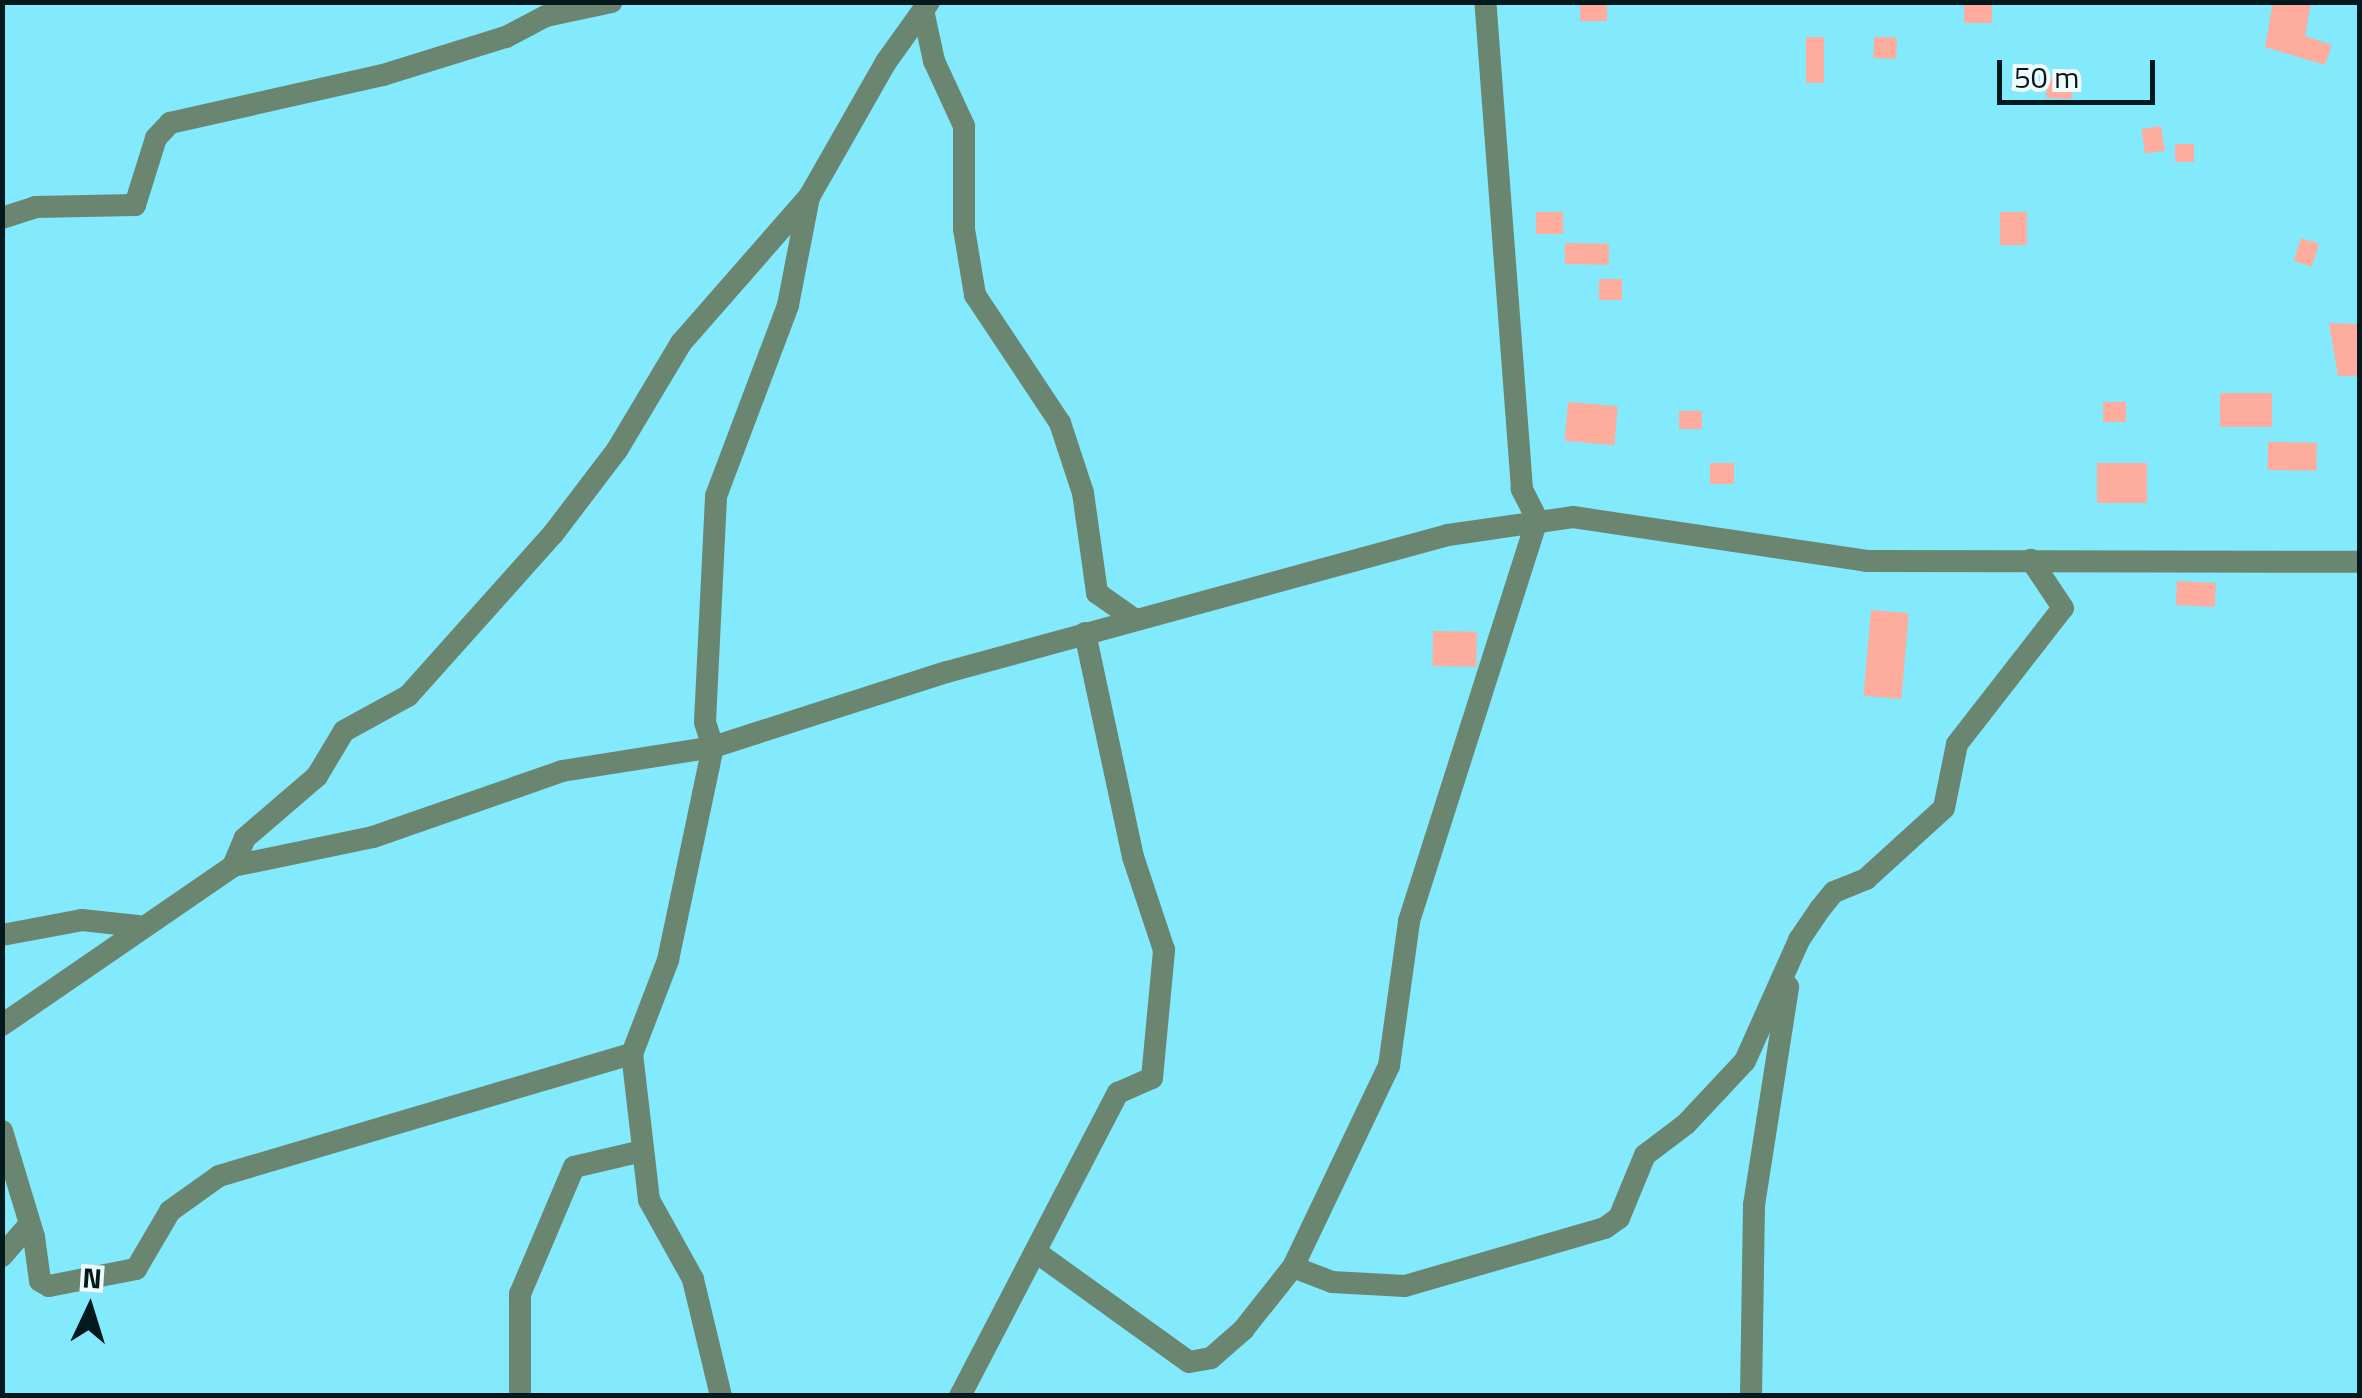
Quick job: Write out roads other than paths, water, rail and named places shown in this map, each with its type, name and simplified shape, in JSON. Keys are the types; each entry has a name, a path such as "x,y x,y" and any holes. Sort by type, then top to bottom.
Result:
{"street":[{"path":"2,218 35,207 135,205 156,138 170,123 383,75 506,38 546,16 612,2"},
{"path":"1036,1252 1190,1362 1224,1350 1293,1267 1389,1066 1409,921 1537,519 1522,489 1485,2"},
{"path":"926,6 934,61 964,126 964,229 975,295 1060,423 1083,492 1097,593 1134,619"},
{"path":"233,866 245,838 317,776 344,731 408,696 553,534 618,450 681,343 808,197 865,95 926,6"},
{"path":"721,1396 693,1279 649,1200 632,1054 668,960 713,747 705,722 713,512 788,305 808,197"},
{"path":"2,1026 138,926 233,866 373,836 562,771 713,747 1085,633 1362,555 1537,519 1616,518 1867,562 2360,562"},
{"path":"1293,1267 1332,1282 1405,1286 1605,1228 1627,1206 1646,1156 1686,1124 1745,1061 1792,953 1834,892 1866,878 1944,808 1958,744 2063,608 2031,560"},
{"path":"960,1396 1118,1092 1152,1078 1164,950 1133,857 1085,633"},
{"path":"2,935 82,920 138,926"},
{"path":"1752,1396 1754,1205 1792,953"},
{"path":"2,1131 43,1285 132,1272 170,1211 219,1176 632,1054"},
{"path":"520,1396 520,1294 574,1167 642,1151"},
{"path":"2,1256 29,1225"}]}
